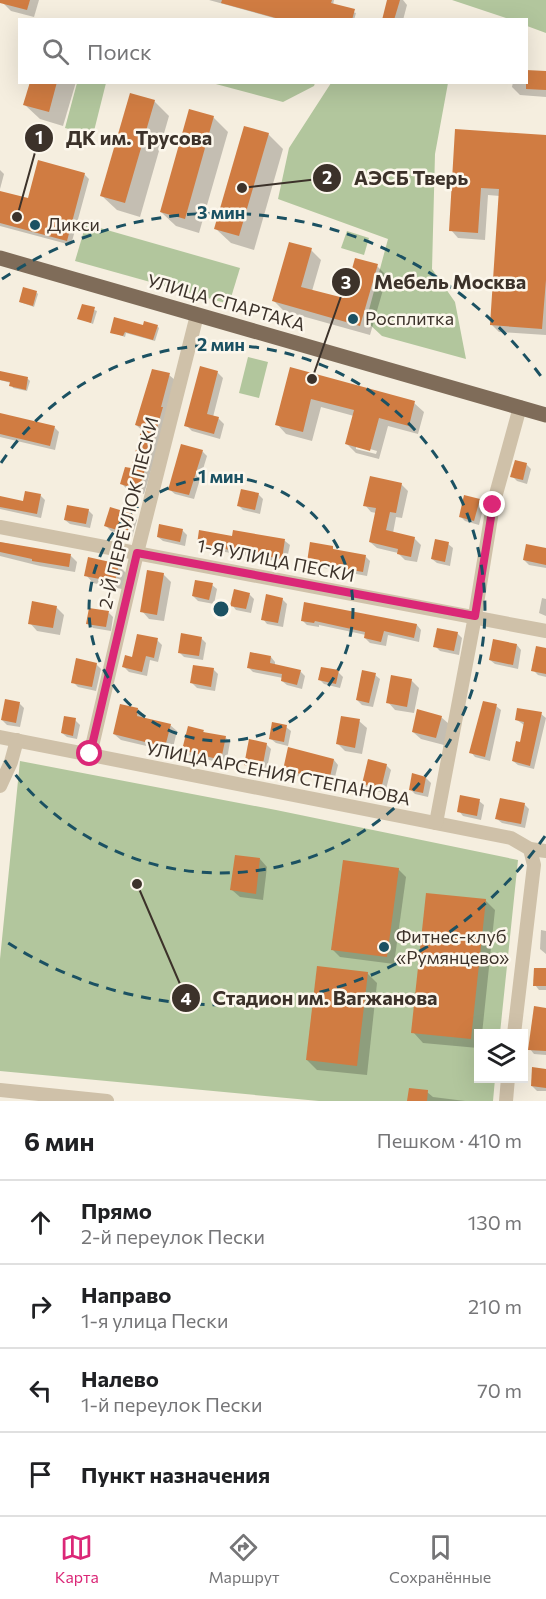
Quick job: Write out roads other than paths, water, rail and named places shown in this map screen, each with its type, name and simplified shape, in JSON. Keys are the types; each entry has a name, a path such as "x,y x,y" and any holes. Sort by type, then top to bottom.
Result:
{"main road":[{"name":"УЛИЦА СПАРТАКА","path":"0,258 546,415"}],"street":[{"name":"2-Й ПЕРЕУЛОК ПЕСКИ","path":"90,754 137,553 197,315"},
{"path":"436,824 475,616 493,505 520,407"},
{"name":"1-Я УЛИЦА ПЕСКИ","path":"0,527 546,631"},
{"name":"УЛИЦА АРСЕНИЯ СТЕПАНОВА","path":"0,737 511,838 530,849 546,851"},
{"path":"0,786 17,740"},
{"path":"515,1029 534,865 530,849"},
{"path":"506,1101 508,1083"},
{"path":"0,1090 107,1101"}],"place":[{"name":"АЭСБ Тверь","path":"242,188"},
{"name":"ДК им. Трусова","path":"17,217"},
{"name":"Дикси","path":"35,225"},
{"name":"Росплитка","path":"353,319"},
{"name":"Мебель Москва","path":"312,379"},
{"name":"Стадион им. Вагжанова","path":"137,884"},
{"name":"Фитнес-клуб «Румянцево»","path":"384,947"}]}
